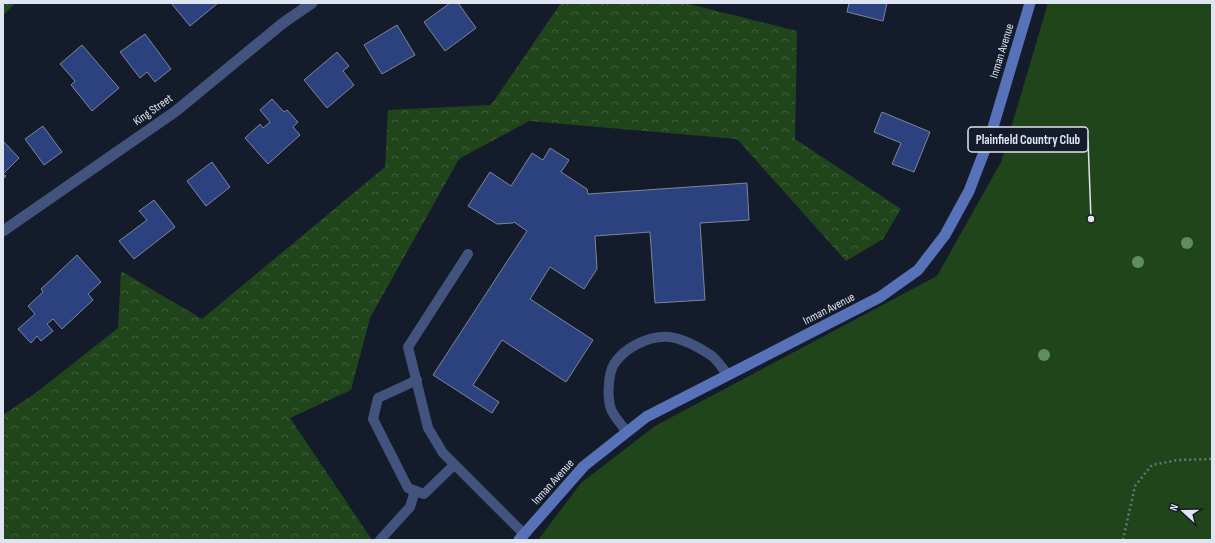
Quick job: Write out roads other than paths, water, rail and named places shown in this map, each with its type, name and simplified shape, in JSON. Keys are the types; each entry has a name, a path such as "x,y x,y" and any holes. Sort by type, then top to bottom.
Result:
{"main road":[{"name":"Inman Avenue","path":"521,537 584,466 646,417 880,297 918,270 946,235 970,191 991,134 1030,3"}],"street":[{"name":"King Street","path":"3,231 176,111 283,23 312,3"}],"lane":[{"path":"468,254 408,347 428,428 443,453 521,537"},
{"path":"627,432 611,410 608,388 614,365 624,352 641,342 656,338 670,337 688,343 713,357 728,375"},
{"path":"416,380 378,398 373,419 408,488 424,494 454,465"},
{"path":"380,540 410,507 415,491"}],"place":[{"name":"Plainfield Country Club","path":"1091,219"}]}
